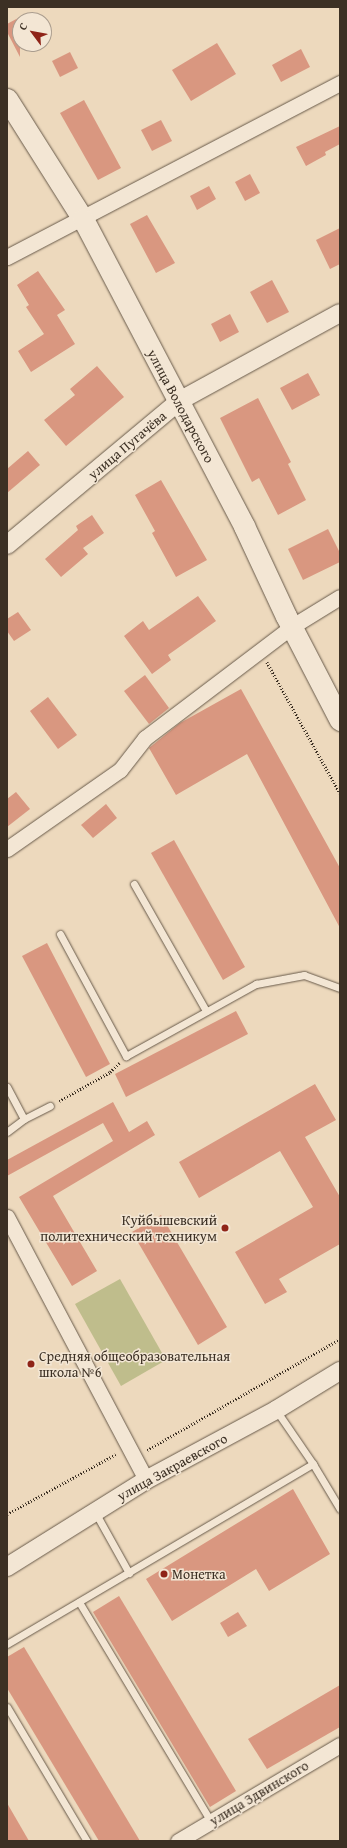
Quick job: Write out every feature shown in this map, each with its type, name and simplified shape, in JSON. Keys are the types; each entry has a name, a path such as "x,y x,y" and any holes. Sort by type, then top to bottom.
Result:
{"main road":[{"name":"улица Володарского","path":"7,99 83,219 244,526 291,626 340,720"}],"street":[{"path":"7,257 83,219 340,83"},
{"name":"улица Пугачёва","path":"7,545 179,401 340,313"},
{"path":"7,848 120,770 145,738 291,626 340,597"},
{"path":"7,1217 146,1480"},
{"name":"улица Закраевского","path":"7,1567 146,1480 276,1410 340,1371"},
{"name":"улица Здвинского","path":"178,1841 340,1745"}],"lane":[{"path":"134,884 206,1011"},
{"path":"60,934 126,1056 256,984 304,975 340,988"},
{"path":"7,1087 24,1120"},
{"path":"7,1132 24,1120 50,1106"},
{"path":"276,1410 340,1509"},
{"path":"7,1644 312,1464"},
{"path":"95,1511 129,1573"},
{"path":"79,1602 211,1822"},
{"path":"7,1707 87,1841"}],"path":[{"path":"261,650 340,793"},
{"path":"50,1106 110,1072 126,1056"},
{"path":"7,1514 131,1452 340,1339"}],"shaded area":[{"path":"120,1279 166,1360 121,1386 75,1304"}],"building":[{"path":"12,21 12,42 7,32 7,24"},
{"path":"217,43 236,74 191,101 172,70"},
{"path":"301,49 310,67 281,82 272,65"},
{"path":"70,52 78,68 60,77 52,61"},
{"path":"84,100 121,168 98,180 60,113"},
{"path":"161,120 172,141 152,151 141,130"},
{"path":"340,126 340,144 325,152 326,155 306,166 296,147"},
{"path":"250,174 260,193 245,201 235,182"},
{"path":"209,186 216,199 197,210 190,196"},
{"path":"147,215 175,263 156,273 130,224"},
{"path":"340,228 340,264 330,269 316,240"},
{"path":"38,271 65,310 57,315 75,344 31,372 18,351 44,334 26,307 29,305 17,285"},
{"path":"272,280 289,312 267,323 250,292"},
{"path":"230,314 239,332 220,342 211,324"},
{"path":"97,366 124,397 66,446 44,420 75,395 70,389"},
{"path":"308,373 320,395 292,410 280,388"},
{"path":"258,398 291,462 288,464 306,500 278,515 259,478 252,482 220,418"},
{"path":"28,451 40,465 7,493 7,469"},
{"path":"161,480 207,560 176,577 152,533 155,531 135,495"},
{"path":"92,515 104,533 83,548 88,554 61,577 45,559 78,530 76,526"},
{"path":"328,529 340,553 340,562 303,580 288,549"},
{"path":"198,596 216,621 168,655 171,660 152,674 124,636 143,621 149,630"},
{"path":"18,612 31,630 14,641 7,631 7,619"},
{"path":"145,675 169,708 149,724 124,691"},
{"path":"241,689 340,868 340,928 247,754 176,795 149,748 180,723"},
{"path":"48,697 77,735 58,749 30,711"},
{"path":"16,792 30,809 7,827 7,799"},
{"path":"106,804 117,818 93,838 81,825"},
{"path":"174,840 245,967 223,980 151,853"},
{"path":"47,943 110,1064 86,1077 22,956"},
{"path":"236,1011 248,1034 126,1097 115,1074"},
{"path":"315,1084 336,1120 305,1137 340,1197 340,1244 279,1279 287,1292 265,1304 235,1252 313,1207 280,1151 199,1198 179,1162"},
{"path":"113,1102 129,1132 147,1121 155,1135 53,1196 97,1271 72,1286 19,1197 113,1141 103,1123 7,1176 7,1160"},
{"path":"161,1215 227,1327 198,1345 132,1232"},
{"path":"293,1489 330,1554 269,1591 256,1569 172,1621 146,1579"},
{"path":"119,1596 236,1791 210,1807 93,1612"},
{"path":"238,1612 247,1626 228,1637 220,1623"},
{"path":"24,1647 140,1841 99,1841 7,1688 7,1657"},
{"path":"340,1685 340,1727 267,1769 248,1739"},
{"path":"7,1803 29,1841 7,1841"}],"place":[{"name":"Куйбышевский политехнический техникум","path":"225,1228"},
{"name":"Средняя общеобразовательная школа №6","path":"31,1364"},
{"name":"Монетка","path":"164,1574"}]}
